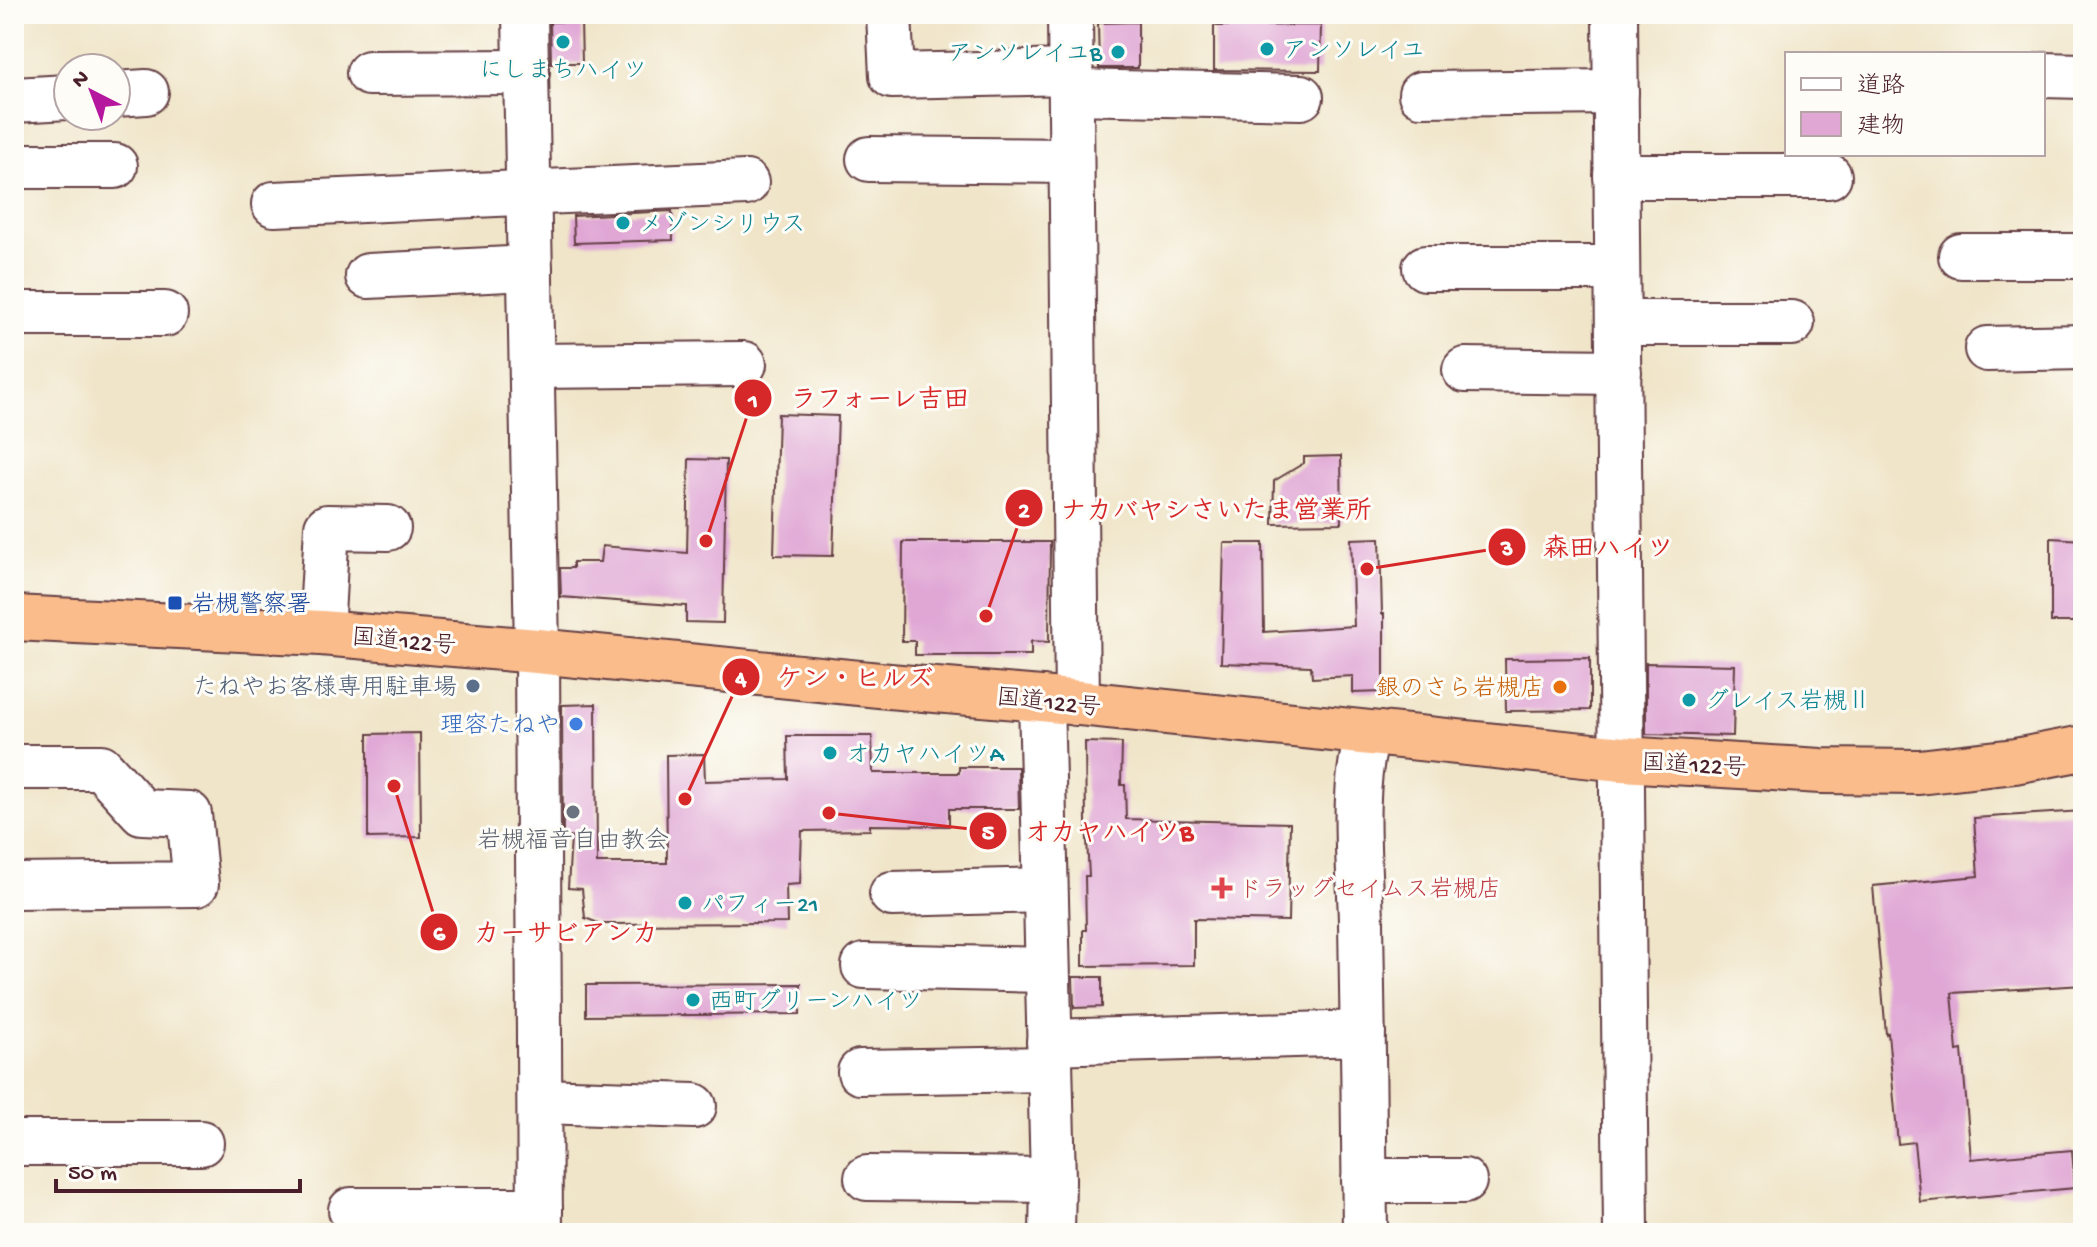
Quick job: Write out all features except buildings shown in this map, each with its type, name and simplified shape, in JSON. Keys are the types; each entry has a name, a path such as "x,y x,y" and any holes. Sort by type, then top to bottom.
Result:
{"highway":[{"name":"国道122号","path":"14,618 321,633 537,651 1622,759 1821,771 1919,772 2015,761 2083,748"}],"street":[{"path":"351,1210 540,1221 537,651 525,14"},
{"path":"889,14 892,76 1070,82 1301,97"},
{"path":"1052,1233 1045,890 1059,701 1071,161 1070,14"},
{"path":"1615,14 1626,1233"},
{"path":"369,73 527,72"},
{"path":"2045,75 2083,76"},
{"path":"1421,94 1616,92"},
{"path":"14,100 52,98"},
{"path":"869,159 1071,161"},
{"path":"14,166 115,166"},
{"path":"1616,176 1829,176"},
{"path":"274,204 746,183"},
{"path":"1961,256 2083,256"},
{"path":"368,276 530,268"},
{"path":"1425,268 1617,268"},
{"path":"14,314 165,314"},
{"path":"1618,323 1792,323"},
{"path":"1987,349 2083,347"},
{"path":"532,366 744,364"},
{"path":"1465,370 1619,372"},
{"path":"321,633 327,527 388,528"},
{"path":"1365,1233 1358,801 1363,748 1369,734"},
{"path":"14,767 101,767 142,812 189,814 196,884 14,886"},
{"path":"892,894 1045,890"},
{"path":"864,966 1047,970"},
{"path":"860,1072 1363,1033"},
{"path":"540,1101 694,1106"},
{"path":"14,1143 201,1143"},
{"path":"867,1178 1053,1180"},
{"path":"1364,1181 1464,1181"}],"place":[{"name":"にしまちハイツ","path":"563,42"},
{"name":"アンソレイユ","path":"1267,49"},
{"name":"アンソレイユB","path":"1118,52"},
{"name":"メゾンシリウス","path":"623,223"},
{"name":"ラフォーレ吉田","path":"706,541"},
{"name":"森田ハイツ","path":"1367,569"},
{"name":"岩槻警察署","path":"175,603"},
{"name":"ナカバヤシさいたま営業所","path":"986,616"},
{"name":"たねやお客様専用駐車場","path":"473,686"},
{"name":"銀のさら岩槻店","path":"1560,687"},
{"name":"グレイス岩槻Ⅱ","path":"1689,700"},
{"name":"理容たねや","path":"576,724"},
{"name":"オカヤハイツA","path":"830,753"},
{"name":"カーサビアンカ","path":"394,786"},
{"name":"ケン・ヒルズ","path":"685,799"},
{"name":"岩槻福音自由教会","path":"573,812"},
{"name":"オカヤハイツB","path":"829,813"},
{"name":"ドラッグセイムス岩槻店","path":"1222,888"},
{"name":"パフィー21","path":"685,903"},
{"name":"西町グリーンハイツ","path":"693,1000"}]}
